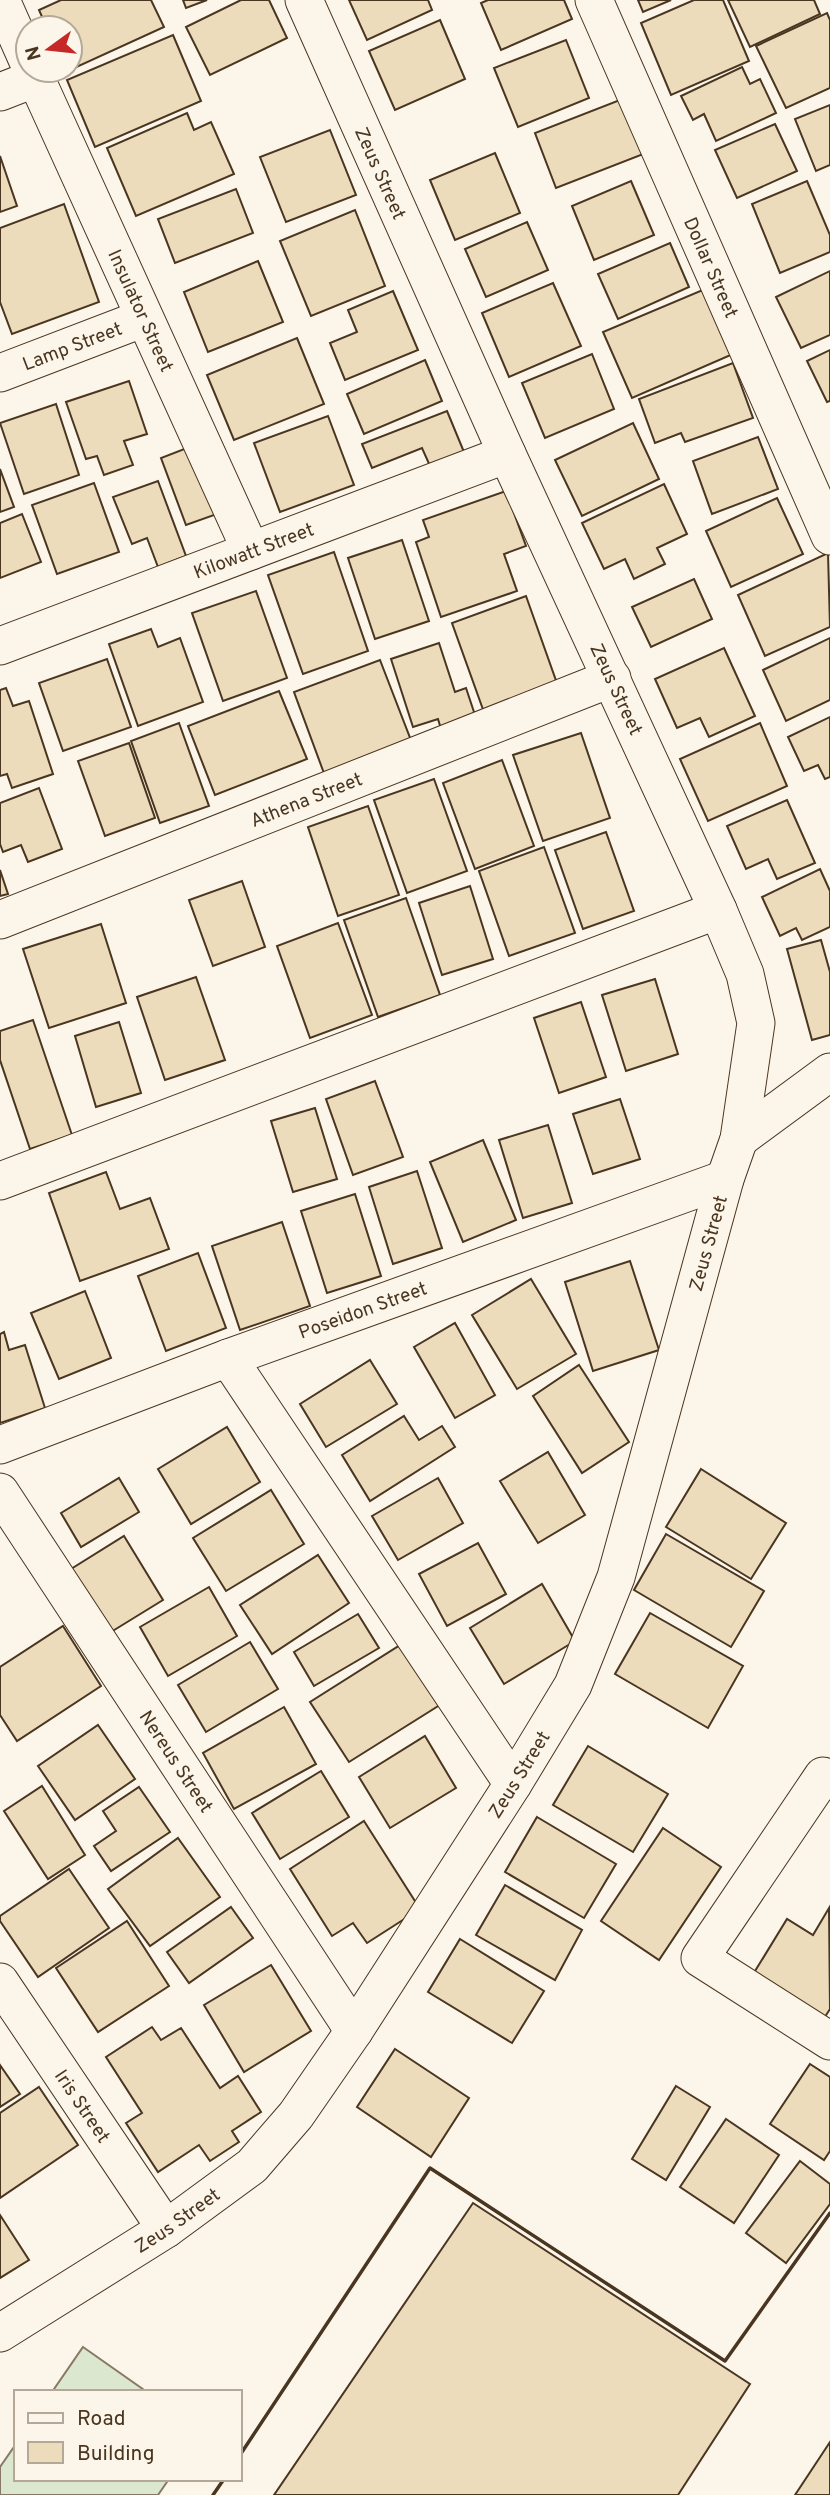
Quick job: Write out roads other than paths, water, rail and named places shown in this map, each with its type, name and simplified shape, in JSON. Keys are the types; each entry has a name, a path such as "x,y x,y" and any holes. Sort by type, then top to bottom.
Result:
{"street":[{"name":"Insulator Street","path":"1,0 14,29"},
{"name":"Zeus Street","path":"0,2333 166,2229 252,2166 296,2115 354,2031 513,1784 573,1685 616,1577 725,1179 739,1139 756,1023 745,974 718,910 506,454 304,0"},
{"name":"Dollar Street","path":"594,0 830,536"},
{"name":"Insulator Street","path":"38,84 251,551"},
{"name":"Lamp Street","path":"0,373 144,318"},
{"name":"Kilowatt Street","path":"0,646 506,454"},
{"name":"Athena Street","path":"0,920 612,678"},
{"path":"0,1181 718,910"},
{"path":"739,1139 830,1072"},
{"name":"Poseidon Street","path":"0,1445 228,1359 725,1179"},
{"path":"228,1359 513,1784"},
{"name":"Nereus Street","path":"0,1492 354,2031"},
{"path":"830,1780 823,1776 700,1958 830,2041"},
{"name":"Iris Street","path":"0,1982 166,2229"}]}
